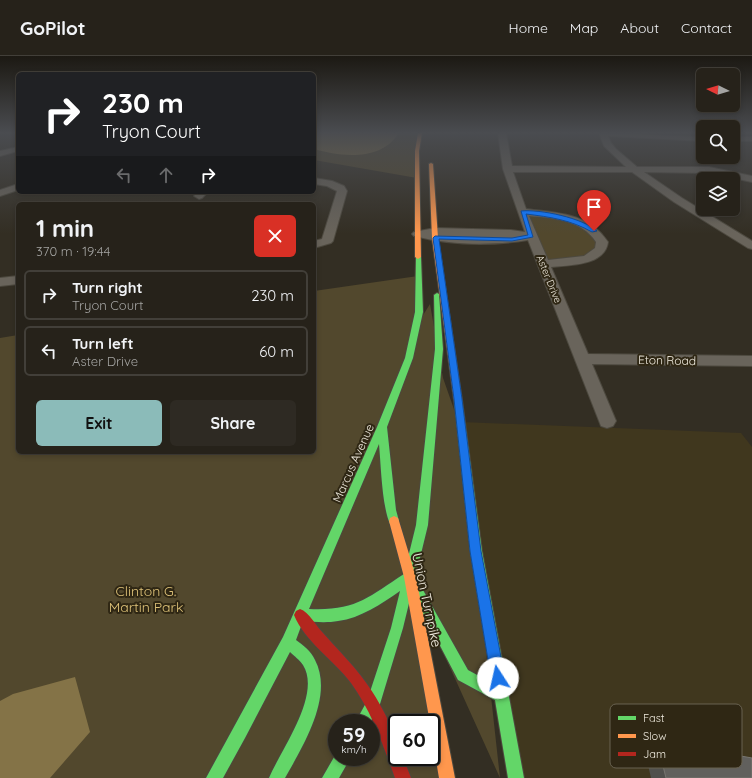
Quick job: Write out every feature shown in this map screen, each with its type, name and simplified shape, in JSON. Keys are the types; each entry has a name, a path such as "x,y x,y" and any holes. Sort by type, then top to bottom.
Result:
{"main road":[{"name":"Marcus Avenue","path":"214,778 240,733 288,642 382,427 409,358 419,312 417,167"},
{"path":"367,714 373,704 398,628 422,525 439,349 435,234 431,167"},
{"path":"435,234 458,399 476,551 516,778"},
{"name":"Union Turnpike","path":"382,427 391,510 410,577 447,778"},
{"path":"300,615 325,616 343,614 359,608 410,577"},
{"path":"410,577 463,675 502,696"},
{"path":"300,615 308,629 356,679 373,704 403,778"},
{"path":"277,778 310,710 314,695 314,674 310,664 304,655 288,642"},
{"path":"330,778 337,766"}],"street":[{"path":"631,167 672,196 752,246"},
{"path":"507,169 709,170 736,174 752,179"},
{"name":"Aster Drive","path":"507,169 531,236 544,264 607,421"},
{"path":"316,181 336,185 341,188 342,191 327,242 316,245"},
{"path":"0,193 16,189"},
{"path":"522,212 560,217 583,224 594,231 602,242 601,249 587,259 544,264"},
{"path":"418,234 512,240 531,236"},
{"path":"0,282 16,280"},
{"name":"Eton Road","path":"582,359 752,362"}],"shaded area":[{"path":"461,422 741,433 752,447 752,778 517,778"},
{"path":"75,677 90,732 50,778 0,778 0,701 13,694"}],"green space":[{"path":"352,167 418,167 417,178"},
{"path":"522,212 560,217 600,237 594,255 544,264"},
{"name":"Clinton G. Martin Park","path":"418,276 417,325 430,304 443,378 462,432 500,778 410,579 435,714 388,714 388,766 440,766 440,740 447,778 0,778 0,338 16,335 16,454 316,454 316,291"}],"building":[{"path":"742,756 752,758 752,778 666,778 664,768 742,768"}],"traffic: fast":[{"path":"394,521 391,510 382,427 409,358 419,312 418,257"},
{"path":"367,714 373,704 397,628 422,525 439,349 437,295"},
{"path":"458,400 476,551 516,778"},
{"path":"214,778 240,733 288,642 382,427"},
{"path":"300,615 322,616 352,612 370,604 410,577"},
{"path":"419,594 463,675 502,696"},
{"path":"277,778 305,722 311,707 314,692 314,677 310,664 303,655 288,642"},
{"path":"330,778 337,766"}],"traffic: slow":[{"path":"417,167 418,257"},
{"path":"431,167 435,238 458,400"},
{"path":"394,521 410,577 447,778"}],"traffic: jam":[{"path":"300,615 306,624 349,671 364,690 383,727 403,778"}],"route":[{"path":"498,678 476,551 458,399 435,238 512,240 531,236 522,212 552,215 572,220 583,224 594,231"}]}
